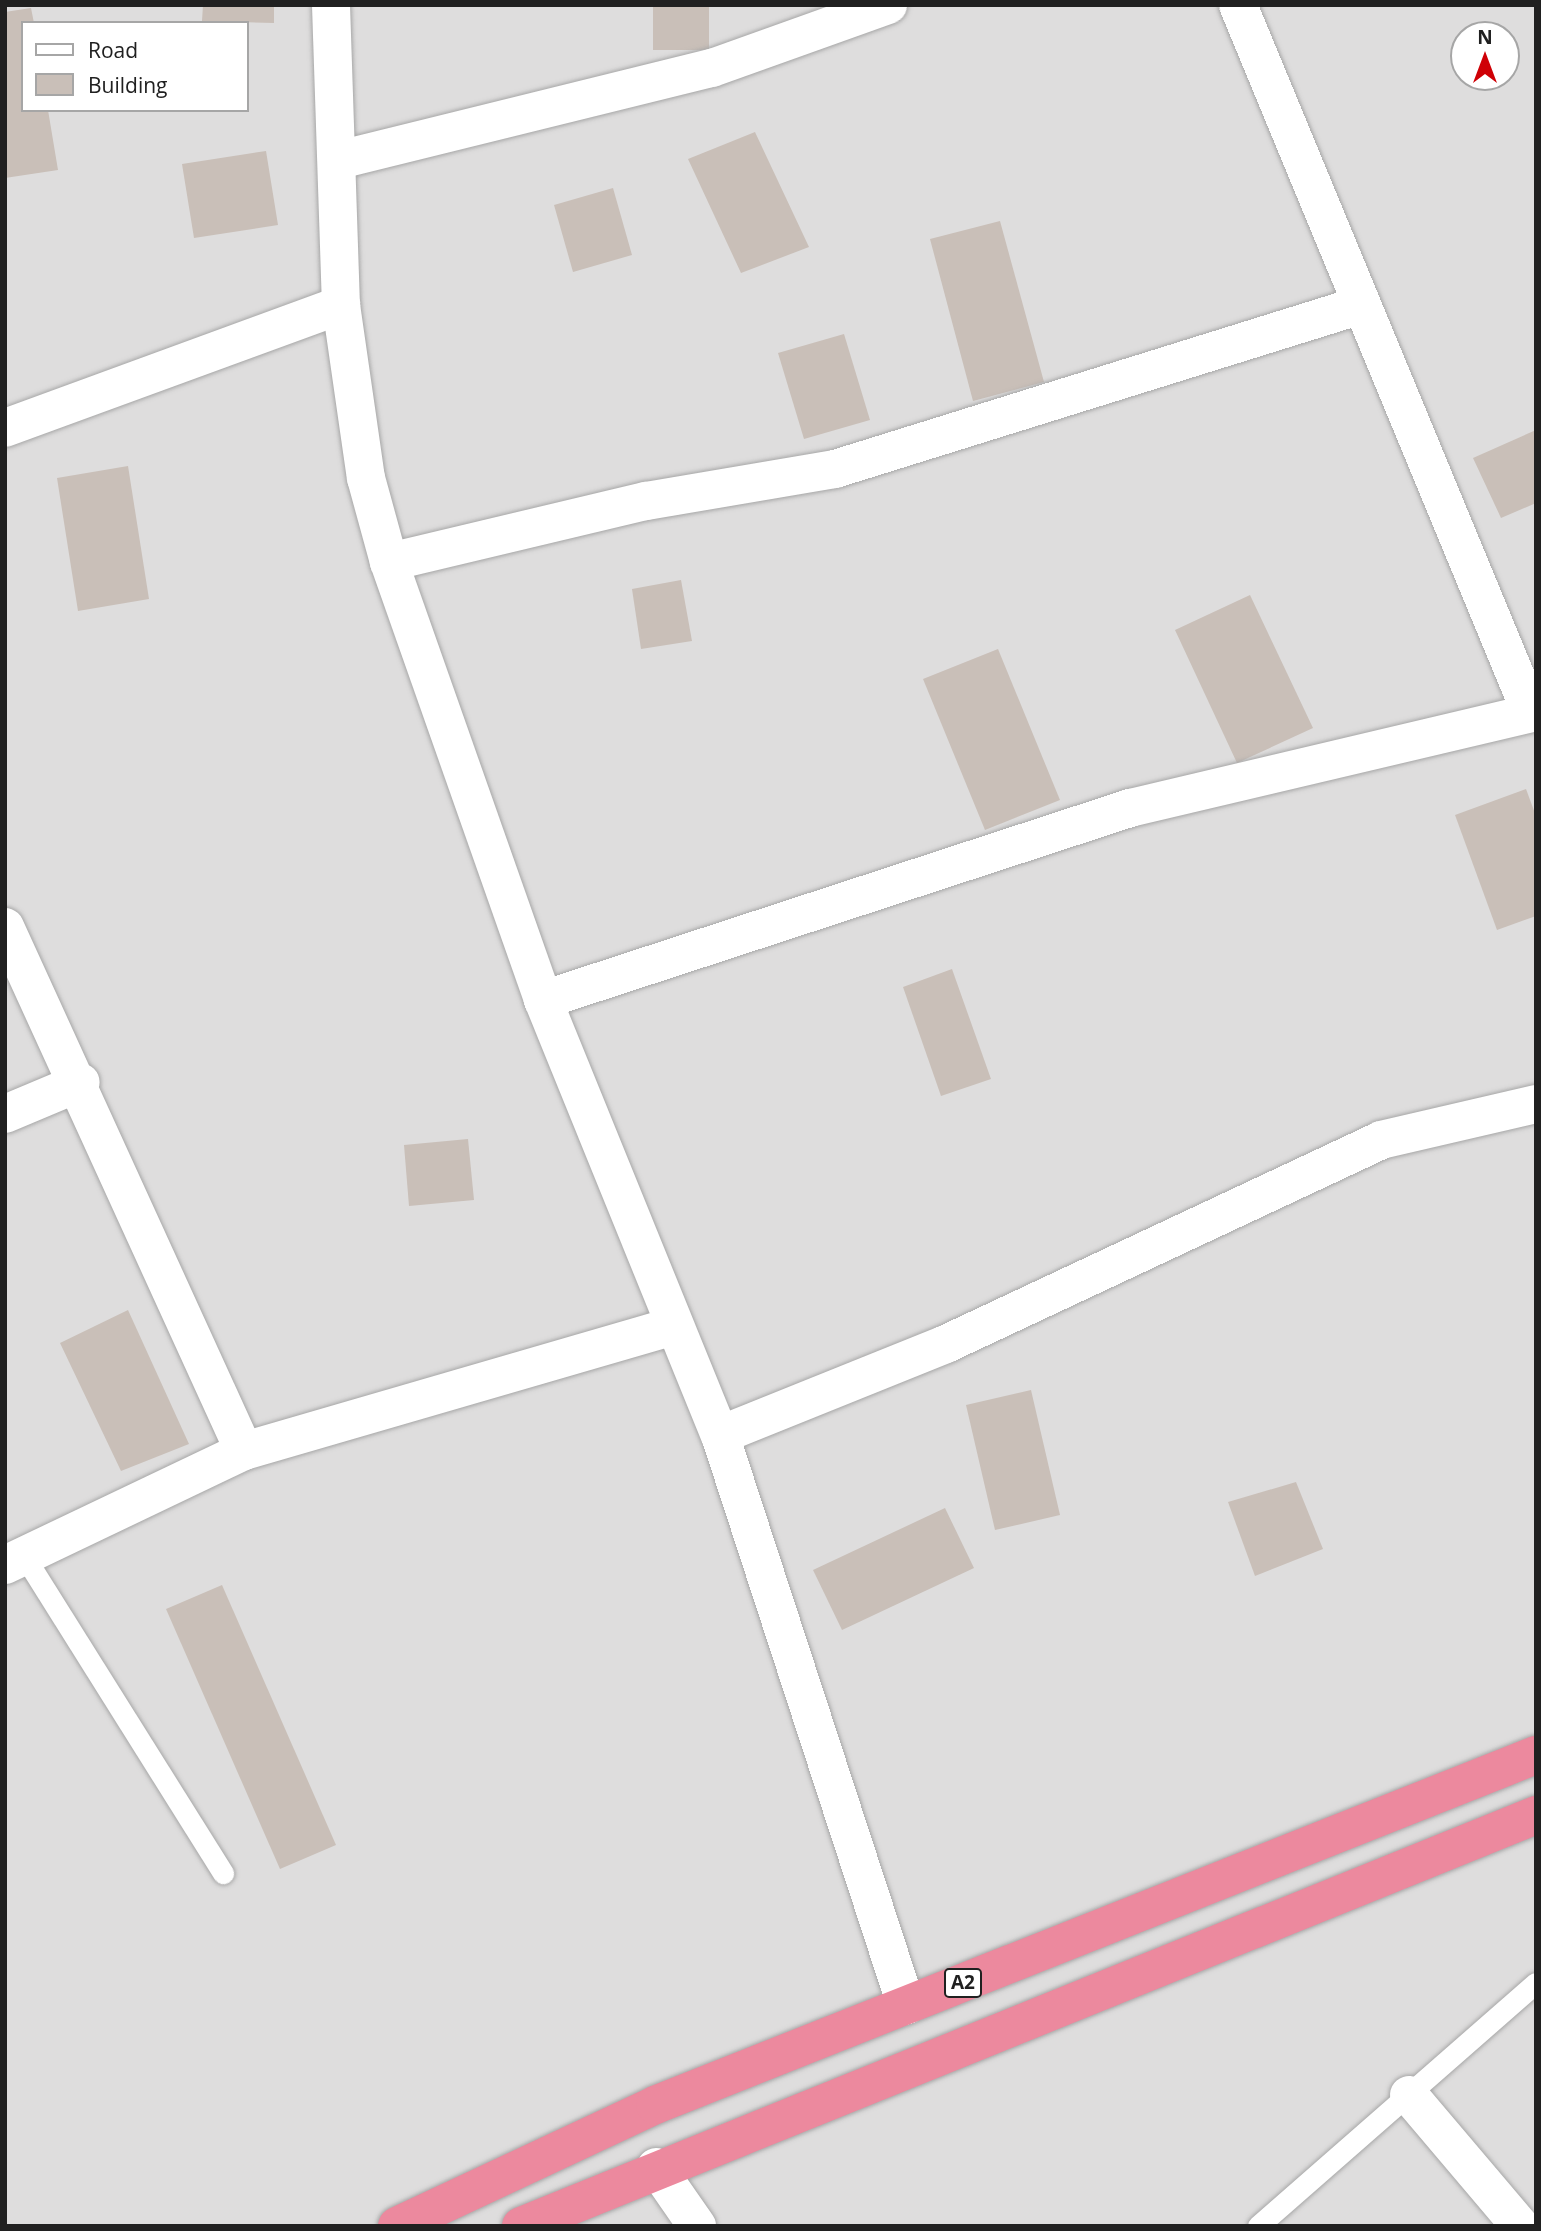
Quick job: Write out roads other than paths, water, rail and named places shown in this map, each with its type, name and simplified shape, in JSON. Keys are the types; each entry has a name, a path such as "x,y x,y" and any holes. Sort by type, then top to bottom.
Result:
{"highway":[{"name":"A2","path":"397,2226 655,2105 1536,1755"},
{"path":"522,2226 656,2167 1536,1815"}],"street":[{"path":"331,5 339,160 341,305 366,478 389,562 543,1000 671,1327 720,1435 906,2005"},
{"path":"339,160 712,68 888,5"},
{"path":"543,1000 1130,808 1533,713 1358,306 1238,5"},
{"path":"5,428 341,305"},
{"path":"389,562 646,501 835,469 1358,306"},
{"path":"5,927 81,1082 244,1451"},
{"path":"5,1114 81,1082"},
{"path":"720,1435 946,1344 1381,1140 1536,1104"},
{"path":"16,1562 244,1451 671,1327"},
{"path":"1409,2095 1520,2226"},
{"path":"656,2167 697,2226"}],"lane":[{"path":"16,1562 223,1873"},
{"path":"1258,2226 1536,1983"}]}
